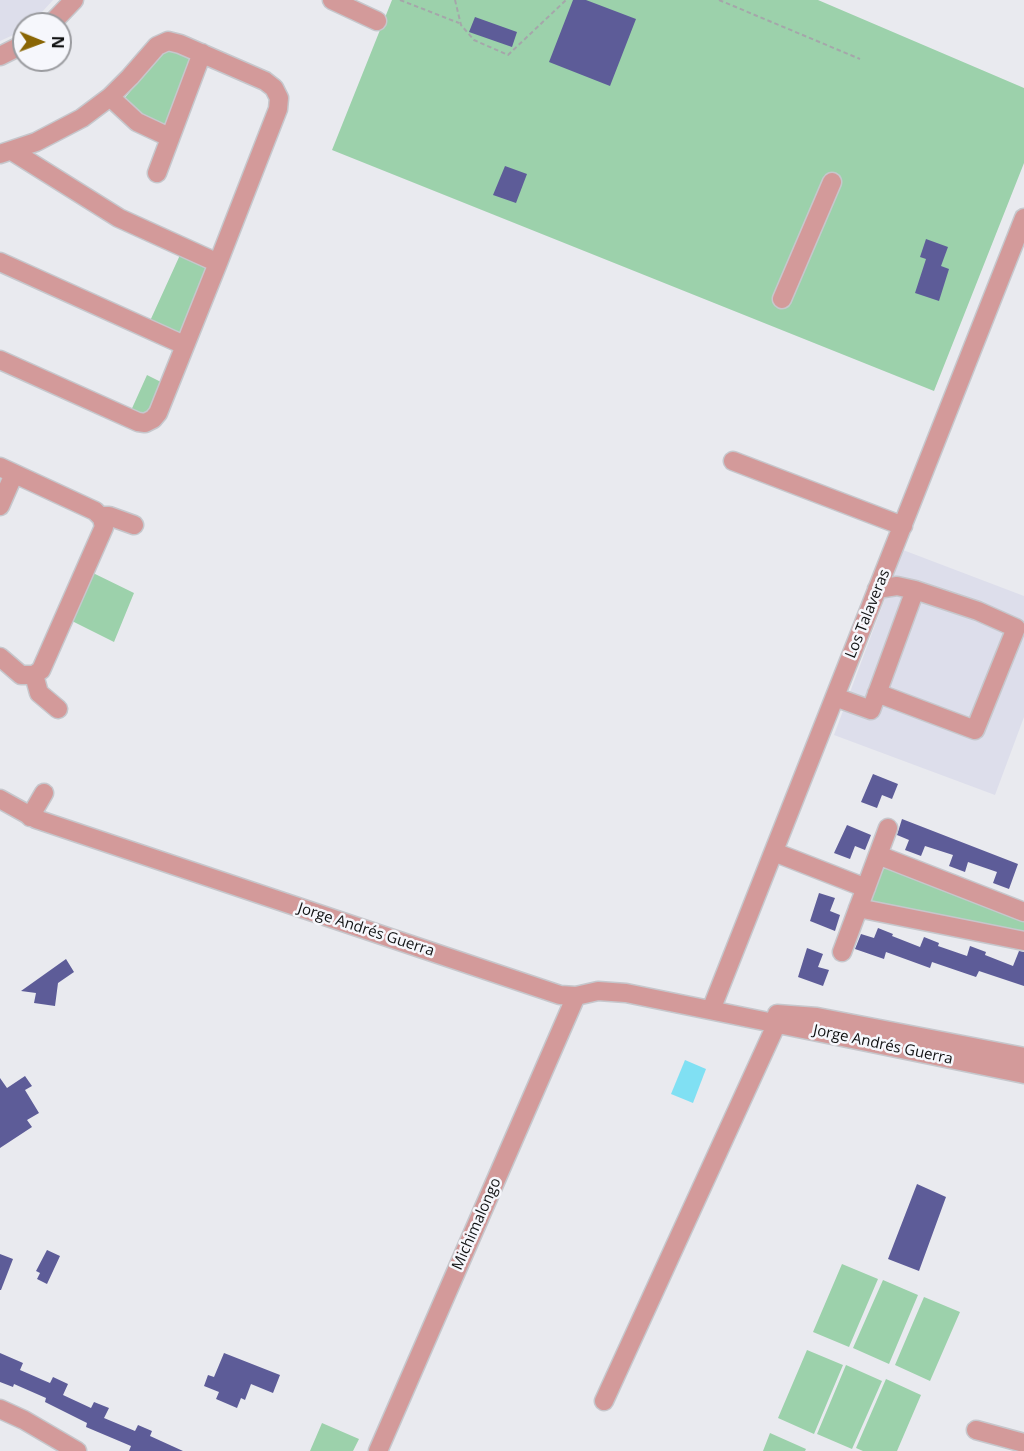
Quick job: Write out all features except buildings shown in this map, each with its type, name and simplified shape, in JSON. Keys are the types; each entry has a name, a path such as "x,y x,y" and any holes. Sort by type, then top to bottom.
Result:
{"street":[{"path":"62,12 74,0"},
{"path":"332,0 377,21"},
{"path":"0,360 142,423 153,419 158,413 278,109 278,93 270,84 202,53 171,41 161,43 110,97 65,128 6,152"},
{"path":"157,172 202,53"},
{"path":"110,97 137,122 169,137"},
{"path":"6,152 119,218 218,263"},
{"path":"782,299 832,182"},
{"name":"Los Talaveras","path":"711,1010 1024,218"},
{"path":"0,262 184,345"},
{"path":"733,461 903,526"},
{"path":"0,506 7,471 91,509 100,516 104,527 103,534 43,667 34,675 21,675 0,657"},
{"path":"100,516 109,516 134,525"},
{"path":"877,589 897,586 915,590 978,611 1016,628 975,730 877,693"},
{"path":"835,697 871,710 915,590"},
{"path":"34,675 39,693 58,709"},
{"path":"30,817 44,793"},
{"name":"Jorge Andrés Guerra","path":"0,799 30,817 194,874 560,995 576,996 598,991 626,993 1024,1074"},
{"path":"842,952 888,828"},
{"path":"774,852 866,888"},
{"path":"878,855 1024,912"},
{"path":"858,908 1024,941"},
{"name":"Michimalongo","path":"378,1451 576,996"},
{"name":"Jorge Andrés Guerra","path":"743,1016 784,1014 817,1017 1024,1057"},
{"path":"604,1401 777,1023"},
{"path":"0,1409 24,1420 77,1451"},
{"path":"976,1430 1024,1443"}],"path":[{"path":"400,0 460,23"},
{"path":"455,0 460,23 474,40 508,55 566,0"},
{"path":"719,0 860,58"}],"shaded area":[{"path":"0,0 53,0 42,12 12,12 12,36 0,41"},
{"path":"903,550 1024,596 1024,717 995,795 834,735"}],"green space":[{"path":"392,0 818,0 1024,88 1024,163 934,391 332,150"},
{"path":"170,48 196,57 167,130 146,119 124,99 162,52"},
{"path":"180,255 212,269 182,336 150,321"},
{"path":"147,375 165,384 149,416 129,415"},
{"path":"91,572 134,593 114,642 70,620"},
{"path":"890,867 1024,918 1024,938 870,902 881,870"},
{"path":"842,1264 878,1279 849,1347 813,1332"},
{"path":"883,1280 918,1295 889,1364 853,1348"},
{"path":"924,1297 960,1312 930,1381 895,1365"},
{"path":"807,1350 843,1365 814,1434 778,1418"},
{"path":"846,1365 882,1381 852,1449 817,1434"},
{"path":"886,1379 921,1395 897,1451 863,1451 856,1448"},
{"path":"322,1423 359,1439 353,1451 310,1451"},
{"path":"770,1433 806,1449 805,1451 763,1451"}],"water":[{"path":"685,1060 706,1069 693,1103 671,1094"}]}
